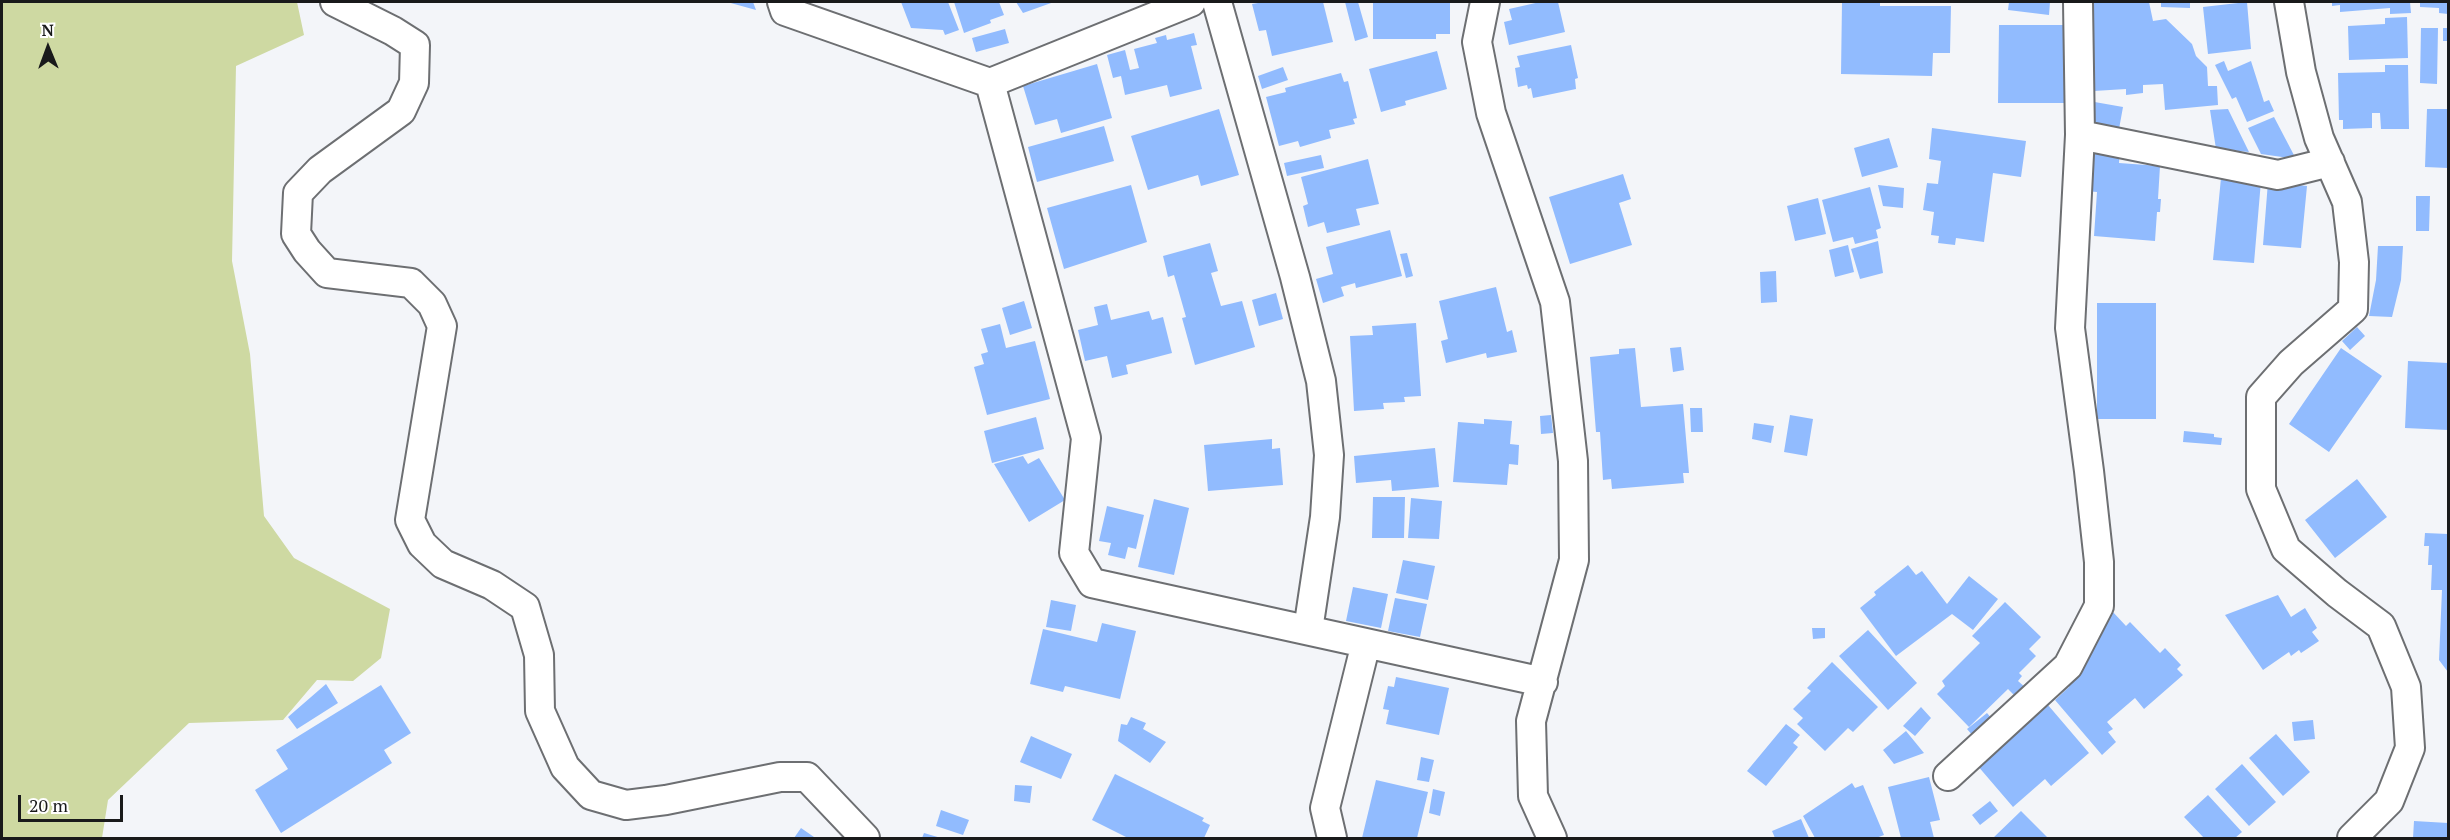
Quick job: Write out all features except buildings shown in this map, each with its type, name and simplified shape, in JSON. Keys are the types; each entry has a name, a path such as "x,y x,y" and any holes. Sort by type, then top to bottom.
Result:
{"street":[{"path":"335,2 393,31 415,45 414,83 401,111 320,170 298,193 296,234 307,251 327,273 411,284 432,304 442,326 410,520 422,544 443,564 492,585 525,607 539,655 540,711 565,767 591,795 626,805 666,800 780,777 807,777 865,838"},
{"path":"782,2 785,11 990,83 1191,2"},
{"path":"1217,2 1295,277 1321,381 1329,455 1327,496 1308,630"},
{"path":"1485,2 1477,42 1491,113 1555,302 1573,461 1574,560 1531,721 1533,796 1552,838"},
{"path":"1948,776 2068,666 2100,606 2099,562 2070,328 2080,135 2078,2"},
{"path":"2289,2 2301,72 2319,138 2347,202 2354,262 2353,309 2291,363 2261,397 2261,489 2286,549 2337,593 2381,626 2406,687 2410,748 2389,801 2352,838"},
{"path":"990,83 1086,438 1074,553 1092,583 1543,682"},
{"path":"2080,135 2278,175 2330,162"},
{"path":"1332,838 1325,808 1366,643"}],"green space":[{"path":"2,2 297,2 304,35 236,66 232,261 250,354 264,516 294,558 390,609 381,658 353,681 317,680 283,720 189,723 108,800 102,838 2,838"}]}
